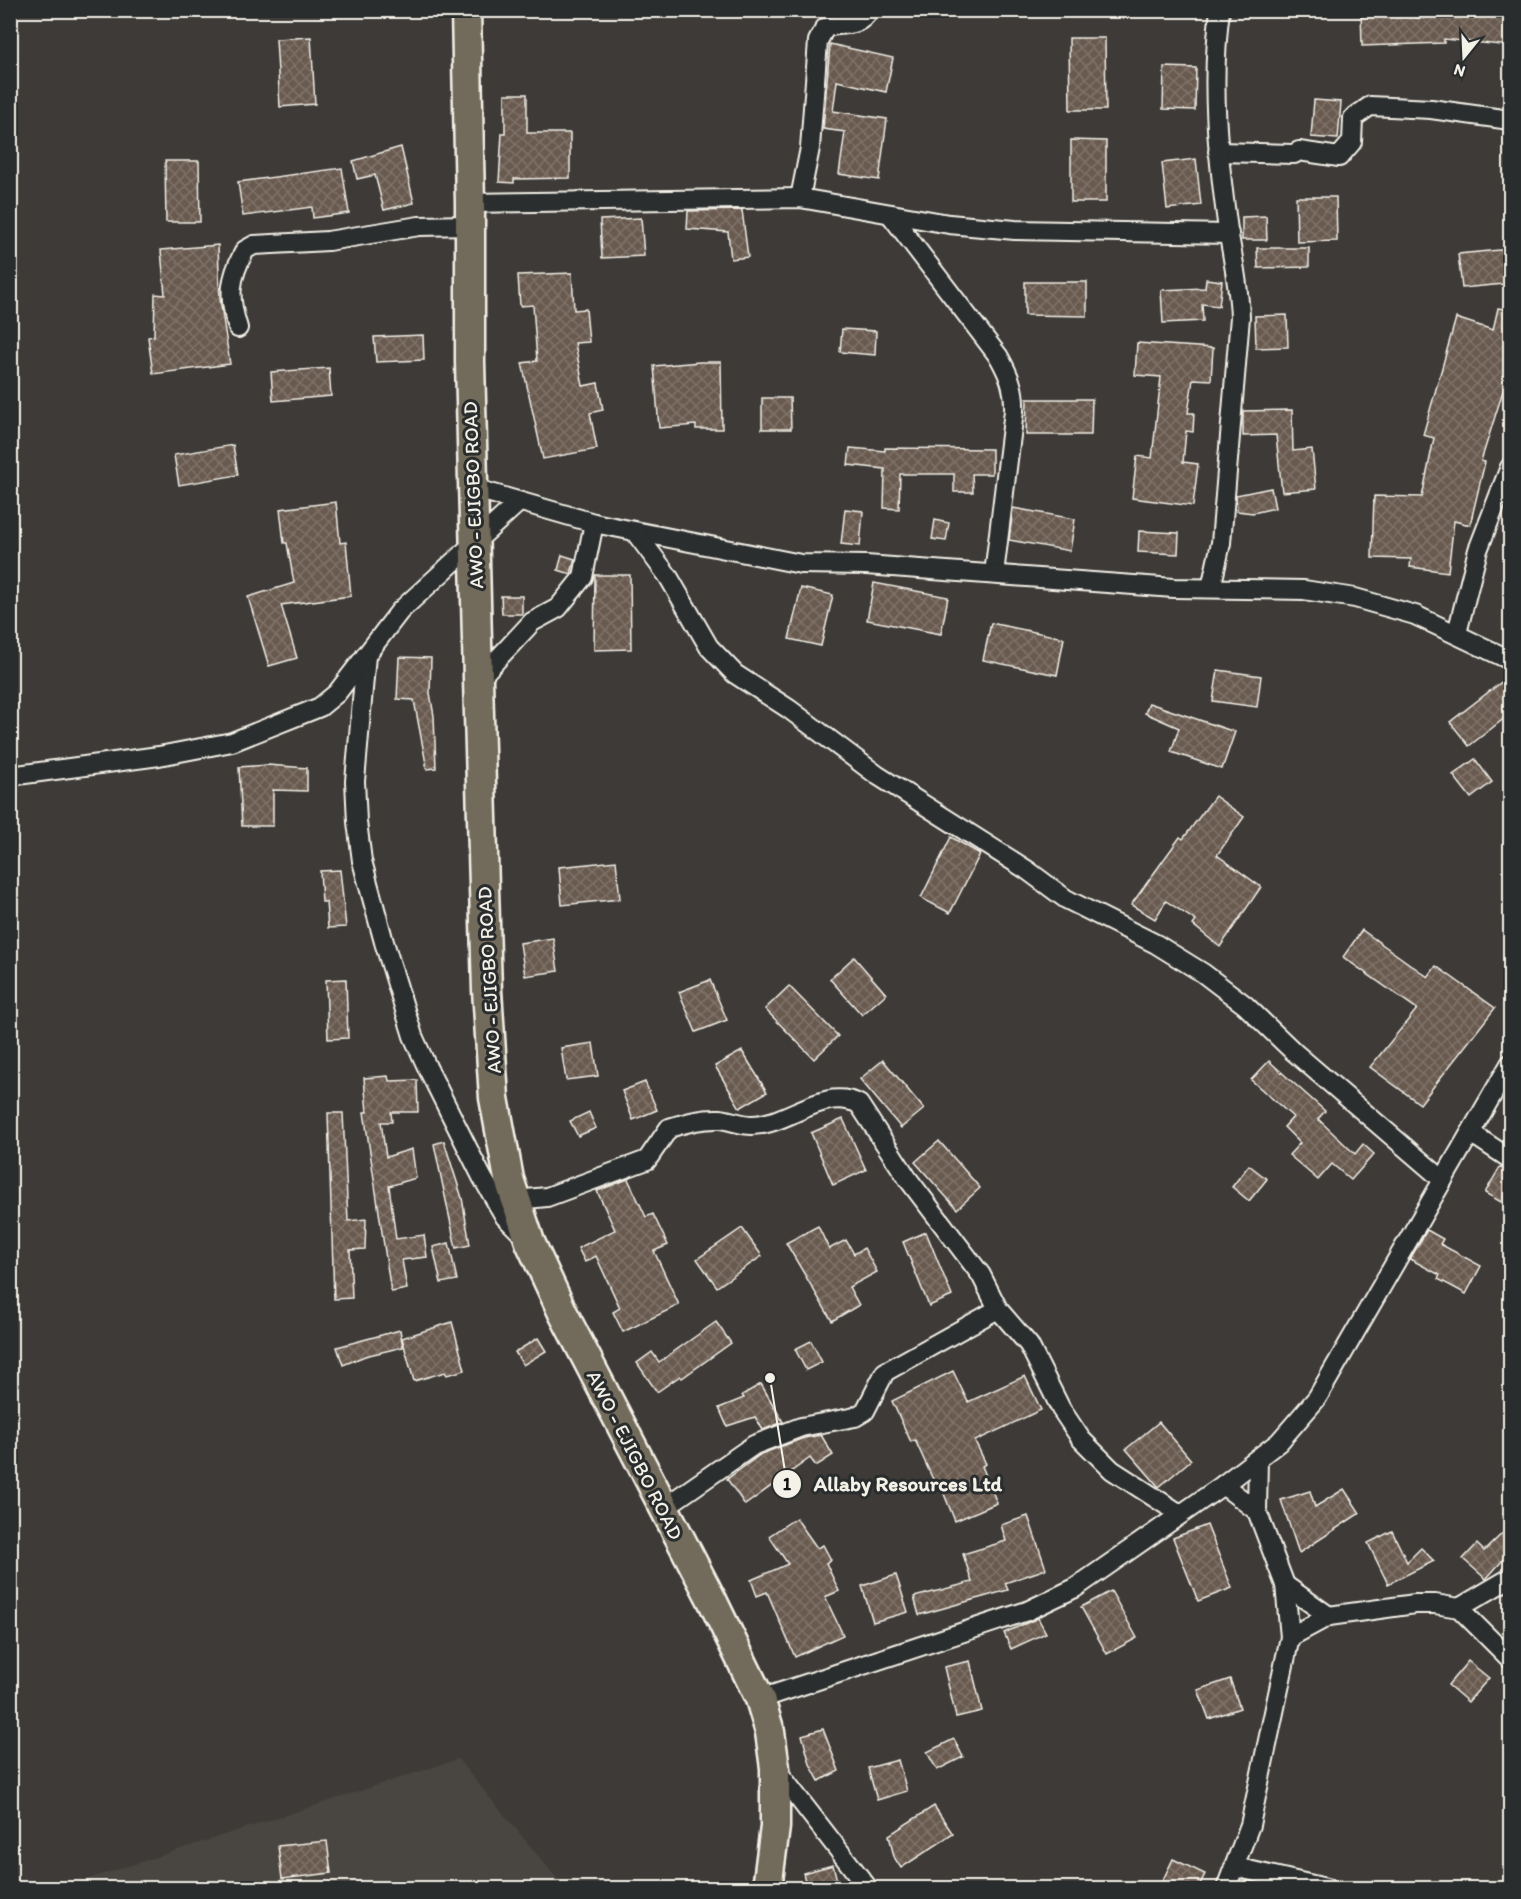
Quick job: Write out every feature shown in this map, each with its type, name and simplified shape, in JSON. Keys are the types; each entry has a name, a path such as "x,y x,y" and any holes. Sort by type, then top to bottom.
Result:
{"main road":[{"name":"AWO - EJIGBO ROAD","path":"466,10 473,488 487,990 494,1098 509,1179 530,1242 562,1313 662,1509 712,1600 760,1699 770,1732 775,1768 775,1827 767,1888"}],"street":[{"path":"800,198 810,148 818,41 825,28 837,23 854,25 863,21 869,10"},
{"path":"1211,588 1221,543 1240,316 1239,288 1218,152 1215,96 1216,44 1220,10"},
{"path":"1218,152 1294,154 1299,151 1339,157 1352,142 1353,118 1370,106 1431,109 1510,120"},
{"path":"238,328 230,303 231,284 245,250 254,245 328,241 419,226 470,214 800,198 949,224 1015,230 1229,234"},
{"path":"890,214 999,357 1010,376 1015,395 1014,411 994,574"},
{"path":"1457,633 1461,607 1478,550 1510,468"},
{"path":"473,488 594,523 801,564 1211,588 1304,590 1355,598 1415,615 1510,660"},
{"path":"10,776 159,756 232,742 320,707 337,693 400,611 519,502"},
{"path":"478,680 532,622 558,608 583,577 594,523"},
{"path":"635,531 668,576 709,647 735,674 877,775 1027,870 1066,899 1156,944 1203,973 1245,1005 1294,1052 1443,1180"},
{"path":"366,655 355,781 357,822 362,861 384,942 413,1036 427,1067 482,1177 505,1217 530,1242"},
{"path":"760,1699 1027,1611 1075,1588 1223,1485 1279,1442 1317,1398 1510,1064"},
{"path":"516,1200 547,1197 647,1160 669,1128 698,1119 720,1119 752,1125 779,1119 831,1100 850,1100 859,1104 908,1179 975,1267 998,1309 1029,1345 1061,1409 1081,1439 1112,1470 1180,1514"},
{"path":"1471,1133 1510,1159"},
{"path":"662,1509 754,1445 801,1427 855,1416 865,1411 885,1372 998,1309"},
{"path":"1226,1888 1250,1825 1290,1636 1285,1585 1257,1511 1258,1458"},
{"path":"1223,1485 1257,1511"},
{"path":"1459,1608 1510,1578"},
{"path":"1285,1585 1329,1616"},
{"path":"1290,1636 1329,1616 1415,1604 1443,1605 1459,1608 1510,1659"},
{"path":"775,1768 868,1888"},
{"path":"1235,1867 1326,1888"}],"shaded area":[{"path":"458,1759 565,1888 60,1888"}],"building":[{"path":"1361,10 1416,10 1416,18 1461,16 1462,10 1510,10 1510,46 1444,39 1444,43 1362,46"},
{"path":"311,37 315,104 280,107 276,39"},
{"path":"1069,38 1105,38 1106,110 1070,110"},
{"path":"830,44 893,58 886,92 837,81 833,111 887,119 879,180 839,174 845,132 823,129"},
{"path":"1164,67 1196,68 1195,110 1163,109"},
{"path":"505,94 527,94 527,133 570,133 570,178 514,179 514,183 499,182 502,133 505,133"},
{"path":"1314,100 1341,102 1338,139 1311,137"},
{"path":"1071,140 1106,141 1106,202 1071,202"},
{"path":"401,147 414,203 384,210 375,175 357,179 353,161"},
{"path":"1196,159 1201,205 1167,209 1162,163"},
{"path":"165,161 199,161 200,222 166,222"},
{"path":"342,168 349,213 313,218 312,207 243,216 238,182"},
{"path":"1296,197 1336,197 1337,241 1297,242"},
{"path":"742,210 748,257 731,259 728,232 687,229 688,211"},
{"path":"1266,216 1267,240 1242,240 1242,217"},
{"path":"641,218 644,256 602,258 600,220"},
{"path":"218,245 220,299 230,364 153,374 148,337 154,336 155,294 165,295 161,250"},
{"path":"1257,248 1309,248 1309,267 1258,268"},
{"path":"1510,249 1510,268 1503,269 1504,284 1462,288 1458,254"},
{"path":"572,273 574,310 586,309 589,342 575,343 583,386 598,383 603,410 590,413 597,449 543,459 522,363 537,361 533,305 520,306 518,275"},
{"path":"1206,279 1222,281 1219,306 1202,304 1203,321 1163,323 1161,290 1205,288"},
{"path":"1025,282 1087,282 1087,316 1025,315"},
{"path":"1498,308 1510,310 1510,369 1481,461 1485,462 1470,525 1454,521 1448,572 1410,567 1411,559 1372,558 1374,496 1422,497 1434,438 1423,435 1456,318 1493,330"},
{"path":"1287,315 1288,347 1256,348 1255,316"},
{"path":"842,329 876,331 875,355 840,352"},
{"path":"423,335 424,360 376,362 374,337"},
{"path":"1137,343 1213,348 1211,380 1193,379 1188,413 1194,413 1193,432 1186,431 1183,462 1198,464 1193,506 1132,498 1137,456 1152,458 1161,377 1135,375"},
{"path":"721,362 722,429 696,429 696,425 659,428 654,366"},
{"path":"329,368 331,396 273,401 271,372"},
{"path":"762,398 790,398 791,429 762,429"},
{"path":"1027,399 1092,399 1091,435 1026,435"},
{"path":"1292,410 1293,451 1312,449 1316,489 1282,492 1276,435 1243,436 1243,411"},
{"path":"233,445 238,475 179,485 174,455"},
{"path":"850,448 885,451 885,448 992,449 992,474 972,474 973,492 954,492 954,474 900,474 899,509 884,508 885,469 848,465"},
{"path":"1271,488 1275,508 1253,513 1237,511 1236,495"},
{"path":"336,502 340,543 346,542 351,596 281,605 297,658 269,666 248,597 294,583 287,543 284,543 280,509"},
{"path":"1013,508 1075,519 1070,551 1009,540"},
{"path":"845,509 863,511 860,546 841,544"},
{"path":"935,520 949,523 946,541 932,539"},
{"path":"1139,531 1179,533 1178,554 1138,552"},
{"path":"562,555 575,559 571,574 558,570"},
{"path":"595,575 630,575 631,649 594,650"},
{"path":"874,583 948,597 941,634 867,620"},
{"path":"801,588 833,595 821,646 789,639"},
{"path":"501,596 522,596 522,614 502,614"},
{"path":"991,623 1064,638 1057,675 983,660"},
{"path":"399,657 431,658 430,693 434,716 436,768 427,769 414,700 397,699"},
{"path":"1218,670 1261,676 1257,707 1213,701"},
{"path":"1504,680 1510,688 1510,714 1469,746 1450,722"},
{"path":"1149,703 1235,732 1222,769 1171,752 1179,728 1145,713"},
{"path":"1475,759 1492,782 1471,798 1453,775"},
{"path":"268,765 307,768 307,791 273,790 273,826 242,826 239,767"},
{"path":"1215,796 1244,817 1217,855 1261,887 1220,947 1193,925 1196,921 1166,901 1155,919 1131,905 1180,837 1183,839"},
{"path":"951,837 980,854 950,913 921,898"},
{"path":"616,861 620,899 562,905 559,867"},
{"path":"340,870 346,927 328,928 326,902 322,902 320,871"},
{"path":"1362,930 1428,977 1436,966 1495,1008 1420,1104 1370,1067 1417,1009 1343,957"},
{"path":"553,938 558,971 525,976 520,943"},
{"path":"854,957 886,994 862,1015 830,979"},
{"path":"346,979 348,1038 328,1039 326,980"},
{"path":"710,980 727,1020 696,1032 679,992"},
{"path":"789,986 838,1036 814,1059 765,1009"},
{"path":"593,1043 598,1076 566,1080 561,1048"},
{"path":"742,1051 767,1092 740,1108 715,1066"},
{"path":"883,1060 924,1109 901,1128 860,1079"},
{"path":"1269,1061 1325,1111 1318,1119 1355,1154 1363,1144 1374,1154 1351,1180 1332,1164 1318,1180 1289,1155 1300,1143 1284,1127 1293,1117 1251,1080"},
{"path":"388,1076 389,1081 417,1080 418,1112 391,1112 392,1122 381,1122 386,1157 412,1149 416,1178 389,1186 396,1239 424,1235 427,1257 402,1260 407,1289 391,1292 364,1112 367,1112 364,1078"},
{"path":"645,1082 657,1110 633,1120 622,1091"},
{"path":"589,1112 596,1128 578,1136 570,1121"},
{"path":"328,1113 343,1113 348,1221 366,1219 365,1249 350,1250 352,1298 334,1299"},
{"path":"843,1119 866,1170 833,1185 811,1133"},
{"path":"444,1141 462,1198 470,1245 456,1248 434,1144"},
{"path":"939,1141 980,1188 957,1209 915,1162"},
{"path":"1249,1165 1267,1179 1249,1201 1232,1187"},
{"path":"1500,1167 1510,1173 1510,1207 1485,1193"},
{"path":"628,1179 646,1217 653,1214 668,1245 654,1251 679,1305 623,1332 613,1312 620,1308 596,1256 585,1262 578,1248 615,1230 597,1191"},
{"path":"818,1226 829,1249 846,1240 854,1254 864,1248 877,1272 849,1287 859,1305 832,1321 786,1243"},
{"path":"742,1228 762,1256 717,1287 697,1259"},
{"path":"1427,1230 1443,1239 1440,1244 1481,1266 1466,1294 1438,1279 1440,1275 1410,1259"},
{"path":"926,1232 952,1296 929,1306 903,1242"},
{"path":"449,1243 457,1280 441,1283 433,1247"},
{"path":"452,1322 465,1370 447,1375 445,1372 414,1381 402,1338"},
{"path":"716,1322 731,1343 682,1378 680,1376 657,1392 637,1363 652,1352 659,1362"},
{"path":"400,1330 403,1347 365,1356 343,1365 337,1347"},
{"path":"538,1338 546,1351 523,1365 515,1352"},
{"path":"811,1341 822,1362 806,1370 795,1349"},
{"path":"953,1371 968,1402 1025,1376 1041,1410 975,1441 986,1464 982,1466 997,1503 955,1521 940,1484 936,1486 915,1440 911,1442 892,1401"},
{"path":"761,1384 783,1422 763,1430 755,1417 727,1426 719,1408 744,1398 742,1395"},
{"path":"1159,1422 1191,1460 1159,1487 1126,1449"},
{"path":"821,1435 833,1455 816,1466 810,1458 745,1505 727,1479 761,1454 804,1438"},
{"path":"1344,1489 1360,1513 1299,1553 1281,1500 1310,1491 1315,1507"},
{"path":"1028,1516 1046,1569 1005,1583 1008,1590 919,1615 914,1597 972,1582 963,1554 1006,1541 1001,1525"},
{"path":"796,1518 817,1548 823,1545 831,1560 826,1563 839,1591 825,1597 843,1635 795,1657 767,1592 757,1596 751,1580 788,1564 769,1536"},
{"path":"1207,1525 1232,1588 1198,1601 1173,1538"},
{"path":"1510,1526 1510,1552 1486,1579 1463,1559 1477,1544 1484,1551"},
{"path":"1392,1531 1407,1562 1421,1548 1434,1561 1388,1584 1368,1543"},
{"path":"896,1575 908,1612 873,1622 862,1586"},
{"path":"1111,1591 1137,1638 1107,1654 1081,1607"},
{"path":"1038,1618 1046,1633 1011,1649 1004,1633"},
{"path":"970,1661 982,1711 956,1717 944,1667"},
{"path":"1468,1661 1489,1678 1468,1702 1448,1685"},
{"path":"1230,1679 1240,1708 1209,1719 1198,1690"},
{"path":"823,1729 839,1771 819,1781 810,1764 802,1735"},
{"path":"954,1739 963,1757 937,1770 927,1752"},
{"path":"898,1760 907,1791 877,1800 868,1768"},
{"path":"934,1806 953,1834 901,1868 894,1857 889,1835"},
{"path":"327,1841 331,1873 282,1879 278,1846"},
{"path":"1173,1859 1205,1874 1198,1888 1159,1888"},
{"path":"833,1865 839,1888 807,1888 803,1873"}],"place":[{"name":"Allaby Resources Ltd","path":"770,1378"}]}
